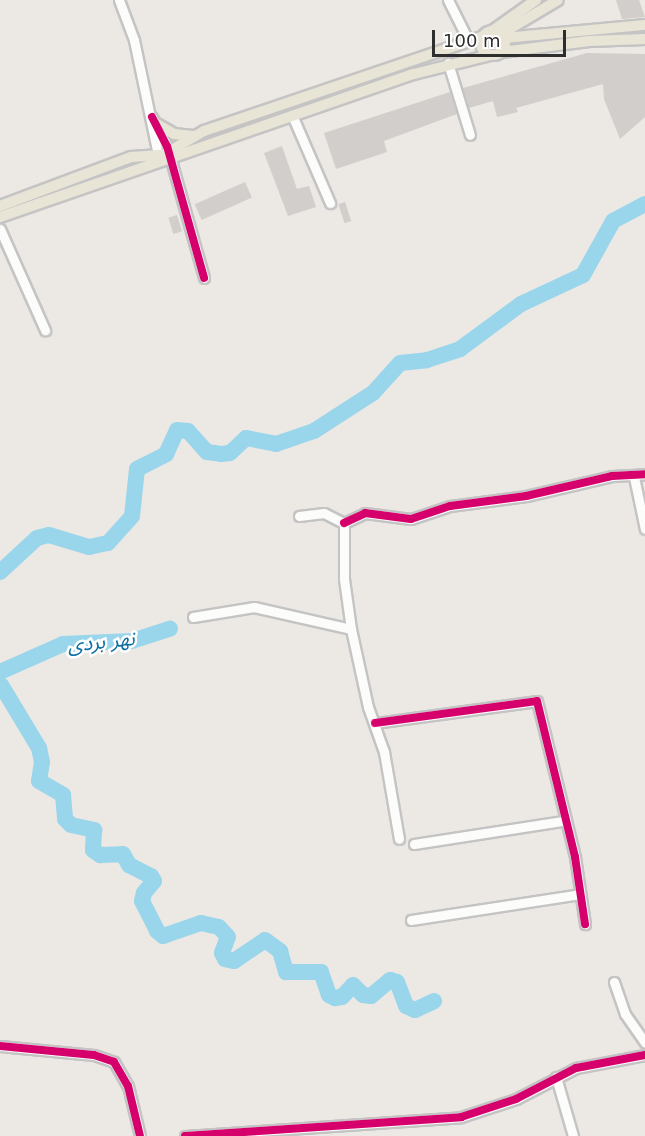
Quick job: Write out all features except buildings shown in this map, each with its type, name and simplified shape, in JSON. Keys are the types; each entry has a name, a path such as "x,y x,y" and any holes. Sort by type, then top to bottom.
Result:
{"main road":[{"path":"495,35 558,0"},
{"path":"490,55 482,47 530,2"},
{"path":"0,206 137,156 164,156 193,136 469,42 495,35 645,24"},
{"path":"495,35 502,52"},
{"path":"0,217 164,156 448,63 502,52 589,40 645,39"},
{"path":"155,120 174,134 193,136"},
{"path":"110,165 114,176"}],"street":[{"path":"119,0 130,27 164,156 204,278"},
{"path":"448,0 469,42"},
{"path":"448,63 470,135"},
{"path":"292,115 330,203"},
{"path":"0,229 45,330"},
{"path":"344,523 365,513 411,519 450,506 526,496 612,476 634,477 645,474"},
{"path":"634,477 645,529"},
{"path":"299,516 324,513 344,523"},
{"path":"344,523 344,567 351,628 388,767 399,839"},
{"path":"193,617 254,607 351,628"},
{"path":"375,723 537,701 585,924"},
{"path":"414,844 563,821"},
{"path":"411,920 580,894"},
{"path":"614,982 625,1014 645,1043"},
{"path":"0,1046 94,1055 114,1062 128,1086 140,1136"},
{"path":"185,1136 334,1132 461,1117 516,1099 556,1077 606,1060 645,1055"},
{"path":"556,1077 573,1136"}],"waterway":[{"path":"0,572 37,538 49,535 89,547 108,543 132,516 137,469 166,454 177,430 188,431 207,452 221,454 230,453 246,438 276,444 314,431 373,393 400,363 427,360 460,349 521,304 583,275 613,221 645,204"},
{"name":"نهر بردى","path":"0,672 63,644 132,641 170,629"},
{"path":"1,685 39,748 42,762 39,781 63,795 65,819 71,825 94,830 93,850 100,855 123,854 129,865 151,876 154,881 144,893 142,901 157,931 163,936 201,923 219,927 228,937 222,953 225,959 234,961 265,940 280,951 286,972 321,972 329,995 335,998 342,997 353,985 363,995 371,996 390,980 397,982 406,1006 415,1010 434,1001"}],"cycle path":[{"path":"152,117 167,146 204,278"},
{"path":"344,523 365,513 411,519 450,506 526,496 612,476 645,474"},
{"path":"375,723 537,701 575,857 585,924"},
{"path":"0,1046 94,1055 114,1062 128,1086 140,1136"},
{"path":"185,1136 461,1117 516,1099 576,1068 645,1055"}]}
